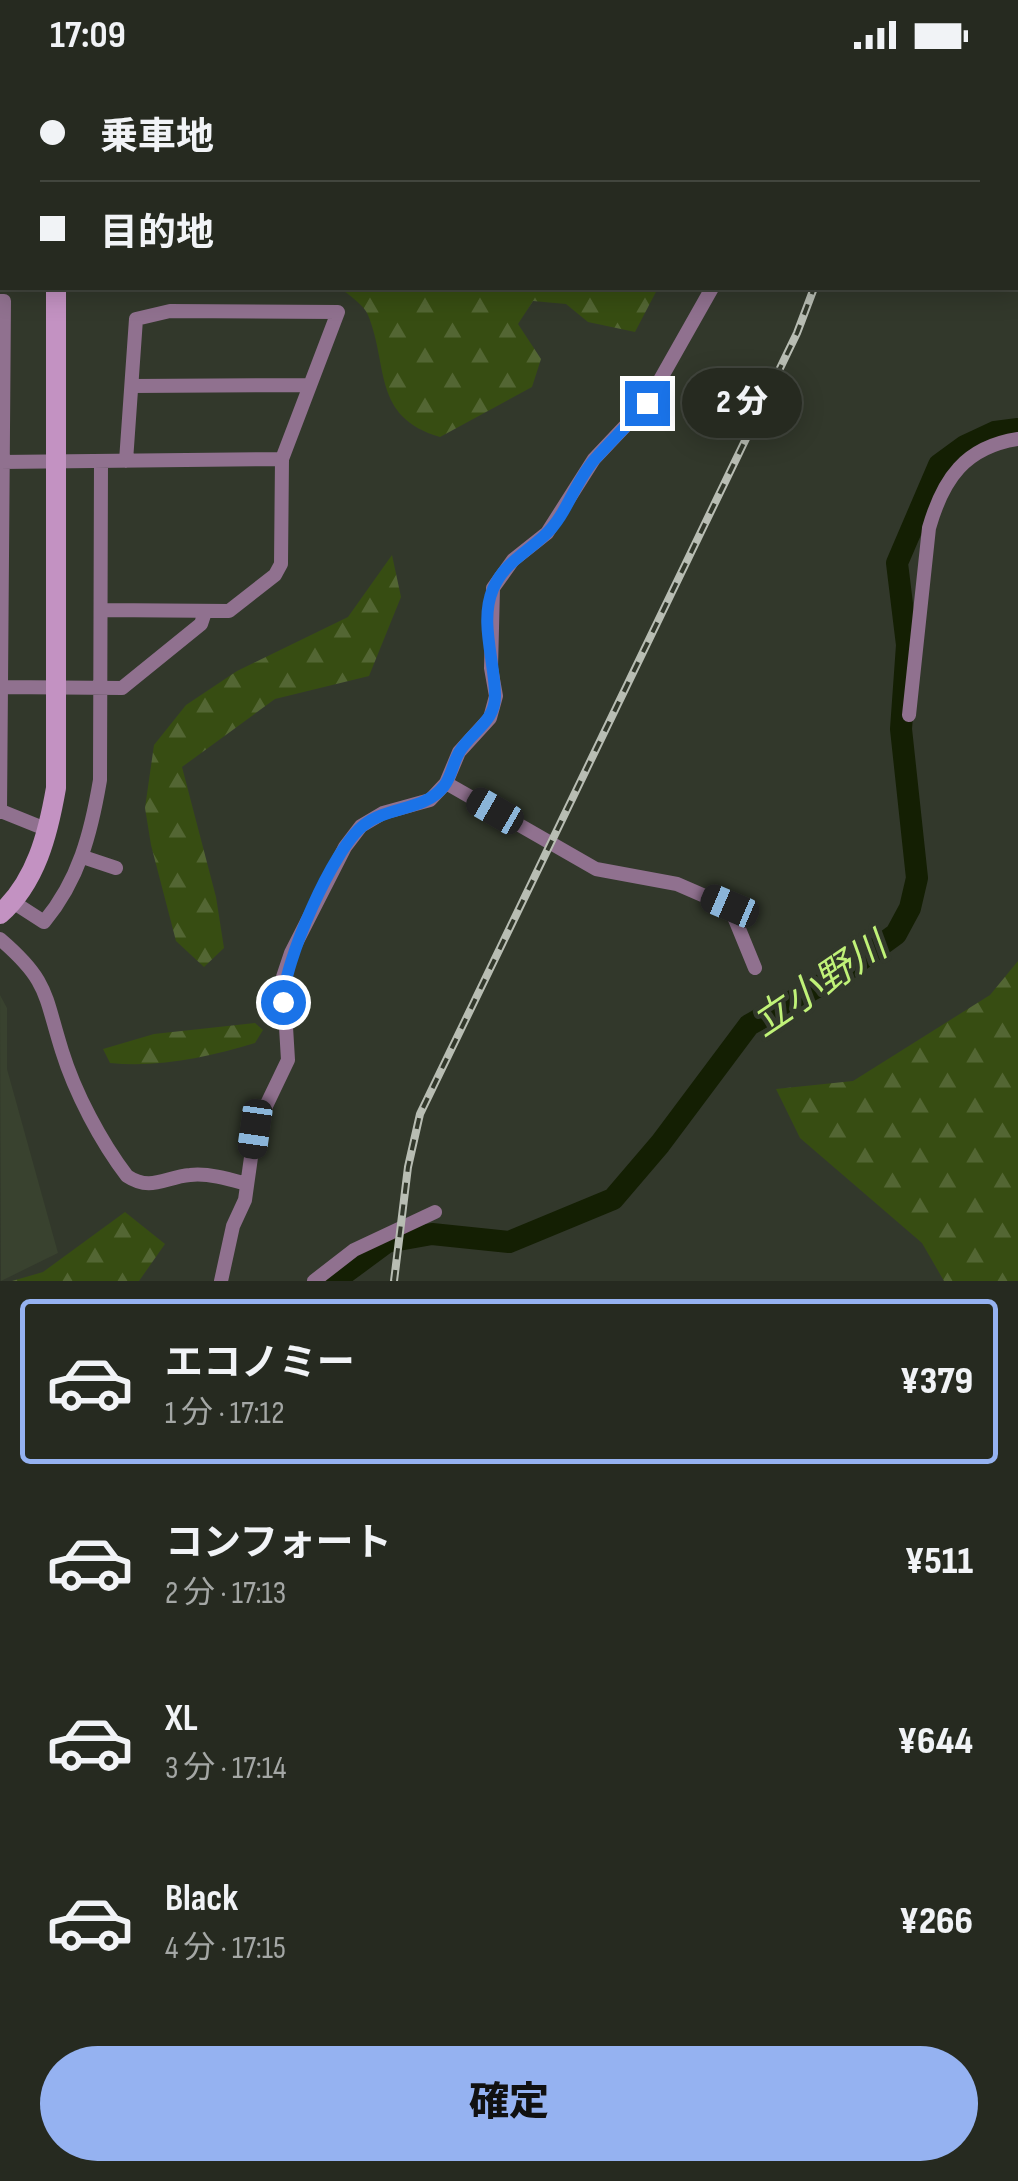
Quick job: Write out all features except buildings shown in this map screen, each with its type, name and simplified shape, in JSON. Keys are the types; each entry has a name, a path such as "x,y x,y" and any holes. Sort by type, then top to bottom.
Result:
{"street":[{"path":"56,290 56,788 48,830 7,908 44,922 84,857 100,780 100,462"},
{"path":"221,1281 248,1184 255,1129 288,1060 283,977 330,874 361,826 383,814 430,800 446,784 459,752 490,718 496,696 490,652 493,588 513,560 548,533 594,459 647,403 711,290"},
{"path":"0,302 4,302 0,812 48,830"},
{"path":"102,610 229,612 275,574 281,564 282,459 338,312 170,311 136,319 126,461"},
{"path":"132,386 309,384"},
{"path":"910,715 929,528 936,504 956,466 970,455 1018,439"},
{"path":"2,462 54,458 100,462 282,459"},
{"path":"2,687 122,688 201,624 205,612"},
{"path":"446,784 596,869 677,884 730,906 754,968"},
{"path":"84,857 116,868"},
{"path":"0,939 37,974 49,995 74,1081 127,1176 138,1184 154,1185 188,1175 248,1184"},
{"path":"314,1281 354,1250 436,1212"}],"shaded area":[{"path":"0,995 7,1008 7,1069 58,1253 1,1281"}],"green space":[{"path":"342,290 657,290 635,332 588,322 566,304 533,301 518,324 541,359 532,387 440,437 418,428 393,403 368,315"},
{"path":"392,555 401,597 369,676 275,699 182,767 216,897 224,948 204,967 176,941 151,845 145,808 154,745 186,705 237,671 348,617"},
{"path":"1018,961 1018,1281 944,1281 922,1243 800,1138 776,1089 853,1081 990,995"},
{"path":"255,1023 263,1030 255,1043 184,1060 110,1063 103,1049 154,1034"},
{"path":"125,1212 165,1244 139,1281 12,1281 43,1272"}],"waterway":[{"name":"立小野川","path":"334,1281 387,1242 432,1234 509,1242 613,1199 660,1144 749,1025 844,972 896,934 910,908 917,878 901,729 907,645 897,563 939,465 965,446 995,432 1018,429"}],"railway":[{"path":"394,1281 408,1167 420,1114 797,333 813,290"}],"route":[{"path":"283,1002 283,977 291,952 345,847 361,826 383,814 430,800 446,784 459,752 490,718 496,696 489,605 493,588 513,560 548,533 594,459 647,403"}]}
